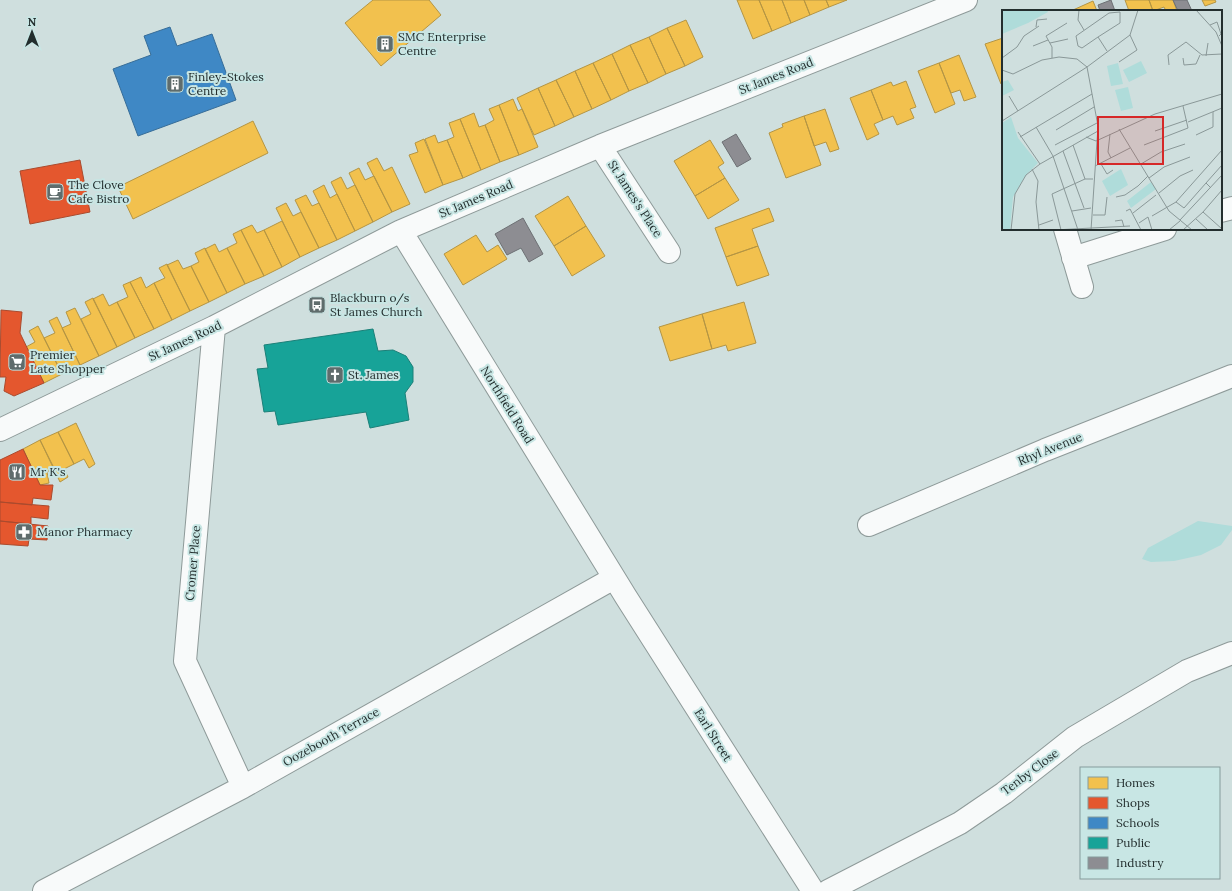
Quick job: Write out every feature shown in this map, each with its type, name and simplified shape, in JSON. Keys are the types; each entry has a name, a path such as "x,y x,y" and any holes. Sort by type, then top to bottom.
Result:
{"street":[{"name":"St James Road","path":"0,430 214,327 400,231 600,146 966,0"},
{"name":"St James's Place","path":"600,146 669,252"},
{"path":"1222,211 1232,208"},
{"path":"1064,230 1082,287"},
{"path":"1073,258 1162,230"},
{"name":"Northfield Road","path":"400,231 614,578"},
{"name":"Cromer Place","path":"214,327 185,661 243,786"},
{"name":"Rhyl Avenue","path":"869,525 1045,450 1232,376"},
{"name":"Oozebooth Terrace","path":"47,890 243,786 614,578"},
{"name":"Earl Street","path":"614,578 813,891"},
{"name":"Tenby Close","path":"828,891 960,822 1004,793 1075,738 1187,671 1232,653"}],"shaded area":[{"path":"1198,521 1232,526 1232,530 1221,545 1201,555 1174,561 1151,562 1142,559 1148,548"}],"building: Homes":[{"name":"SMC Enterprise Centre","path":"373,0 429,0 441,15 381,66 345,23"},
{"path":"737,0 759,0 772,31 753,39"},
{"path":"759,0 782,0 791,23 772,31"},
{"path":"782,0 804,0 810,15 791,23"},
{"path":"804,0 826,0 829,7 810,15"},
{"path":"826,0 847,0 829,7"},
{"path":"1125,0 1149,0 1153,10 1129,10"},
{"path":"1149,0 1173,0 1177,10 1166,10 1164,7 1153,10"},
{"path":"1202,0 1215,0 1216,2 1205,6"},
{"path":"1093,1 1097,10 1073,10"},
{"path":"686,20 703,57 685,66 667,28"},
{"path":"667,28 685,66 666,74 649,37"},
{"path":"649,37 666,74 648,83 630,45"},
{"path":"1002,38 1002,84 1001,84 985,44"},
{"path":"630,45 648,83 629,91 612,54"},
{"path":"612,54 629,91 611,100 593,63"},
{"path":"959,55 976,97 964,101 960,90 951,93 939,63"},
{"path":"593,63 611,100 592,109 575,71"},
{"path":"939,63 955,104 935,113 918,71"},
{"path":"575,71 592,109 574,117 556,80"},
{"path":"556,80 574,117 555,126 538,88"},
{"path":"906,81 916,107 910,109 914,118 897,125 893,116 883,120 871,90 891,82 893,86"},
{"path":"538,88 555,126 534,135 517,98"},
{"path":"871,90 883,120 874,124 879,134 867,140 850,98"},
{"path":"513,99 518,111 522,109 538,147 519,155 499,105"},
{"path":"499,105 519,155 500,162 485,125 494,120 489,109"},
{"path":"825,109 839,149 830,152 826,142 814,146 804,116"},
{"path":"474,113 479,127 485,125 500,162 481,170 460,119"},
{"path":"804,116 821,165 786,178 769,133 783,127 782,124"},
{"path":"460,119 481,170 463,178 447,140 454,137 449,123"},
{"path":"253,121 268,153 133,219 118,187"},
{"path":"435,135 438,143 447,140 463,178 443,185 425,139"},
{"path":"424,139 443,185 425,193 409,155 418,152 415,143"},
{"path":"710,140 724,163 718,167 725,178 695,196 674,161"},
{"path":"377,158 384,171 392,167 410,204 392,212 367,163"},
{"path":"359,168 365,180 374,176 392,212 373,222 349,173"},
{"path":"341,177 347,189 355,185 373,222 355,231 331,182"},
{"path":"725,178 739,200 708,219 695,196"},
{"path":"324,185 330,198 337,194 355,231 337,240 313,191"},
{"path":"306,195 312,206 319,203 337,240 319,248 295,200"},
{"path":"568,196 586,226 554,246 535,216"},
{"path":"286,203 293,216 301,212 319,248 300,257 276,208"},
{"path":"769,208 774,221 752,229 758,246 726,257 715,228"},
{"path":"282,221 300,257 282,267 264,230"},
{"path":"252,225 257,233 264,230 282,267 264,276 241,230"},
{"path":"586,226 605,256 572,276 554,246"},
{"path":"241,230 264,276 245,284 227,248 237,243 233,234"},
{"path":"476,235 487,252 498,245 507,259 463,285 444,254"},
{"path":"215,244 219,252 227,248 245,284 227,293 205,249"},
{"path":"758,246 769,275 737,286 726,257"},
{"path":"205,248 227,293 209,302 191,266 199,262 195,253"},
{"path":"178,260 183,269 191,266 209,302 190,311 167,265"},
{"path":"167,264 190,311 172,320 154,283 165,278 159,268"},
{"path":"141,277 146,288 154,283 172,320 154,329 130,282"},
{"path":"130,282 154,329 135,338 117,302 128,297 123,285"},
{"path":"103,294 109,306 117,302 135,338 117,347 93,299"},
{"path":"93,298 117,347 99,356 81,319 91,314 85,302"},
{"path":"744,302 756,343 728,351 726,345 712,349 702,314"},
{"path":"75,308 99,356 80,365 62,328 71,324 66,312"},
{"path":"702,314 712,349 670,361 659,327"},
{"path":"57,317 80,365 62,374 44,338 55,333 49,321"},
{"path":"38,326 62,374 44,383 26,347 35,342 29,331"},
{"path":"76,423 95,464 89,468 84,459 74,464 58,432"},
{"path":"58,432 74,464 64,469 68,477 60,482 40,440"},
{"path":"40,440 54,468 47,472 49,483 40,485 23,449"}],"building: Shops":[{"name":"The Clove Cafe Bistro","path":"80,160 90,212 30,224 20,171"},
{"name":"Premier Late Shopper","path":"1,310 22,312 20,333 44,383 14,396 4,391 6,377 0,377"},
{"name":"Mr K's","path":"23,449 40,485 53,485 51,500 33,498 32,505 0,502 0,460"},
{"path":"0,502 49,506 48,519 31,517 31,524 0,521"},
{"name":"Manor Pharmacy","path":"0,521 48,526 47,540 29,539 28,546 0,544"}],"building: Schools":[{"name":"Finley-Stokes Centre","path":"170,27 177,46 212,34 236,100 138,136 113,69 151,55 144,36"}],"building: Public":[{"name":"St. James","path":"373,329 378,351 393,350 406,356 413,367 413,382 405,393 409,420 370,428 366,412 278,425 275,411 264,412 257,369 268,368 264,345"}],"building: Industry":[{"path":"1111,0 1115,10 1100,10 1098,5"},
{"path":"1173,0 1187,0 1192,10 1178,10"},
{"path":"736,134 751,159 737,167 722,142"},
{"path":"523,218 543,254 529,262 521,248 507,255 495,234"}],"place":[{"name":"SMC Enterprise Centre","path":"385,44"},
{"name":"Finley-Stokes Centre","path":"175,84"},
{"name":"The Clove Cafe Bistro","path":"55,192"},
{"name":"Blackburn o/s St James Church","path":"317,305"},
{"name":"Premier Late Shopper","path":"17,362"},
{"name":"St. James","path":"335,375"},
{"name":"Mr K's","path":"17,472"},
{"name":"Manor Pharmacy","path":"24,532"}]}
